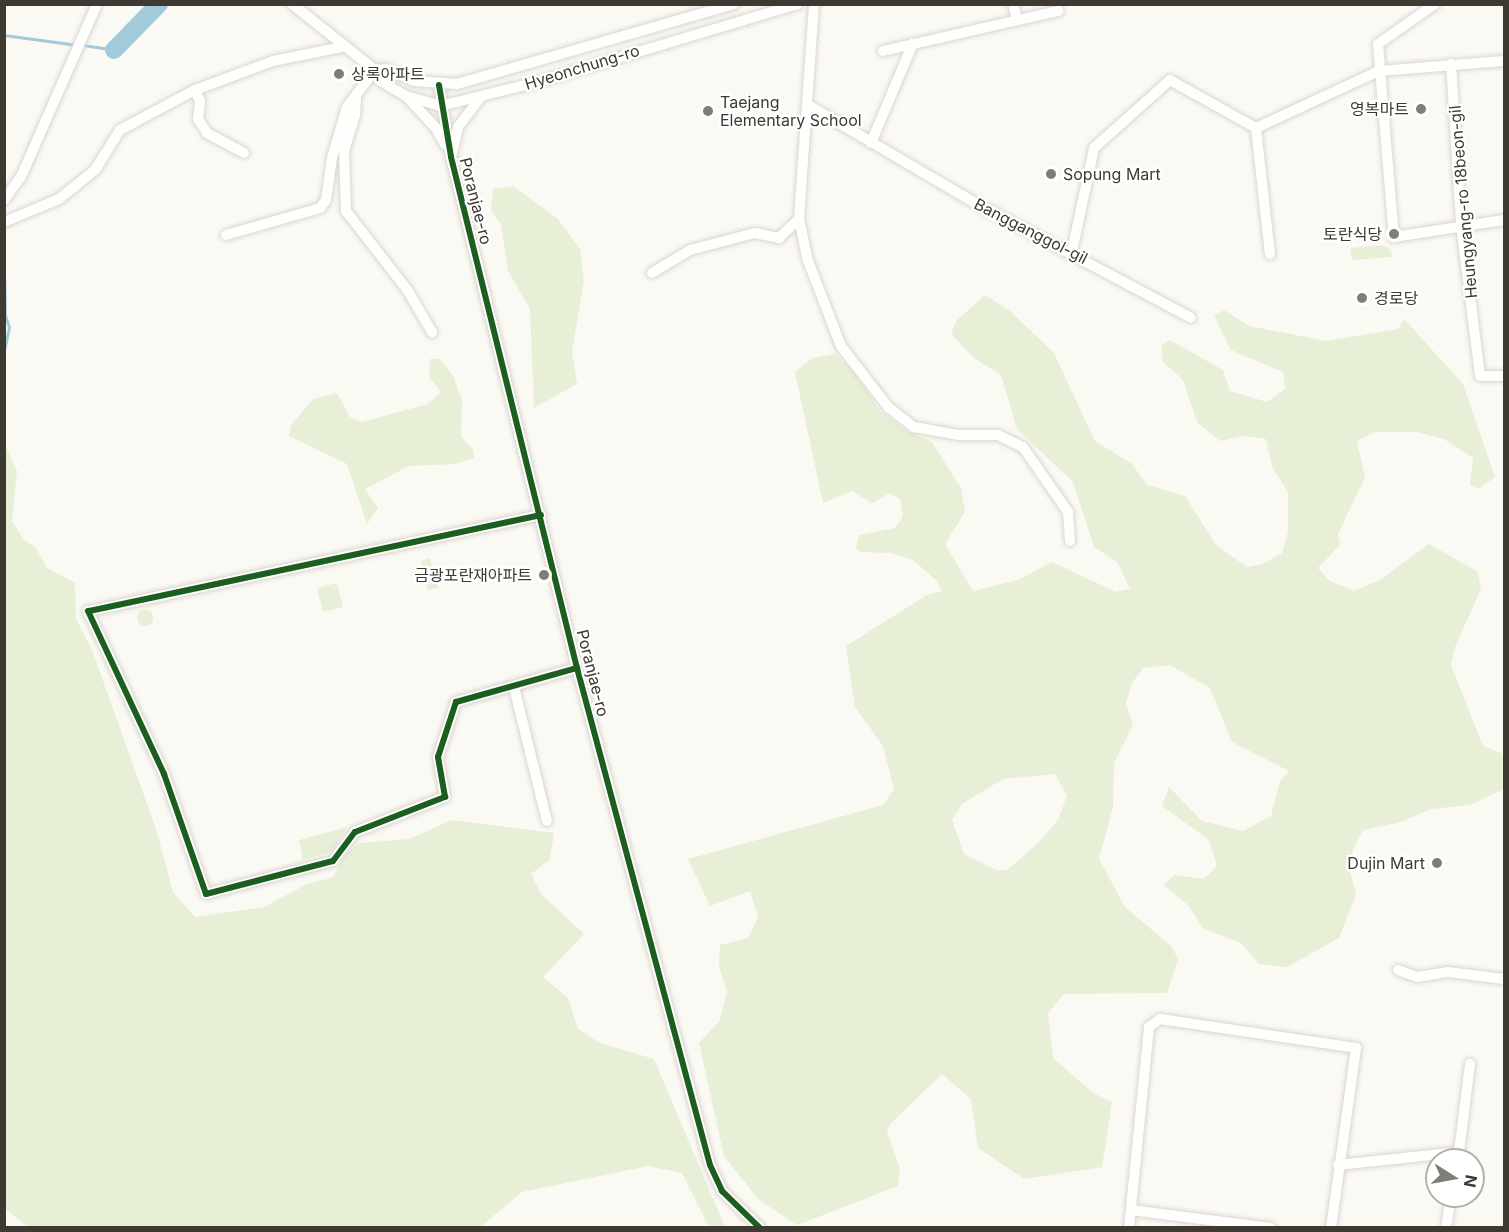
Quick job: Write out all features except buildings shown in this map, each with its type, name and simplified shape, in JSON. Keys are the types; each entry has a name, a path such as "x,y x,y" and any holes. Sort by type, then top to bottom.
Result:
{"street":[{"path":"4,200 21,177 97,4"},
{"name":"Hyeonchung-ro","path":"292,4 342,47 375,70 380,81 406,96 440,106 481,97 798,4"},
{"name":"Hyeonchung-ro","path":"375,70 386,69 414,81 439,85 476,80 630,31 734,4"},
{"path":"814,4 799,219 807,258 841,346 888,407 914,427 959,435 998,435 1023,447 1068,512 1070,542"},
{"path":"1013,4 1017,19"},
{"path":"1435,4 1378,44 1394,237 1504,220"},
{"path":"883,51 1058,11"},
{"path":"705,13 710,29"},
{"path":"871,143 913,43"},
{"path":"4,222 59,199 95,170 120,130 195,90 273,62 342,47"},
{"path":"1256,128 1379,71 1504,61"},
{"name":"Heungyang-ro 18beon-gil","path":"1451,64 1461,225 1480,376 1504,376"},
{"path":"226,235 320,208 326,200 340,128 347,107 375,70"},
{"path":"1072,251 1094,148 1170,80 1256,128"},
{"name":"Poranjae-ro","path":"439,85 440,106 452,157 577,668 710,1165 722,1191 760,1227"},
{"path":"195,90 200,101 198,119 207,133 244,153"},
{"path":"406,96 436,128 452,157"},
{"path":"452,157 458,127 481,97"},
{"path":"356,98 356,115 344,150 346,211 408,291 432,332"},
{"name":"Bangganggol-gil","path":"808,105 977,204 1072,251 1191,318"},
{"path":"1256,128 1270,254"},
{"path":"652,273 690,249 755,233 779,238 799,219"},
{"path":"541,515 88,612 164,774 206,894 333,861 355,832 445,797 438,757 456,702 577,668"},
{"path":"514,687 547,820"},
{"path":"1398,970 1417,977 1448,972 1504,979"},
{"path":"1129,1227 1149,1027 1160,1019 1356,1048 1331,1227"},
{"path":"1459,1148 1470,1064"},
{"path":"1338,1165 1425,1158"},
{"path":"1446,1227 1449,1208"},
{"path":"1131,1210 1271,1227"}],"green space":[{"path":"513,186 558,219 580,249 584,281 572,352 577,384 534,408 530,309 508,271 501,225 491,210 493,189"},
{"path":"1383,245 1391,250 1392,257 1353,260 1350,253 1351,248"},
{"path":"985,295 1010,311 1054,353 1095,441 1132,464 1147,485 1185,496 1216,545 1247,567 1263,564 1282,553 1288,532 1288,492 1272,467 1266,439 1244,436 1220,441 1197,422 1183,380 1163,362 1161,346 1170,340 1223,370 1230,391 1267,402 1285,389 1283,372 1231,350 1214,316 1224,310 1249,326 1326,341 1398,329 1404,319 1463,384 1495,477 1478,489 1470,485 1473,458 1444,439 1417,432 1375,432 1357,441 1365,477 1338,534 1340,545 1318,568 1330,581 1354,591 1380,580 1429,544 1478,572 1481,589 1455,647 1451,665 1483,746 1504,754 1504,789 1470,805 1431,809 1401,822 1363,830 1353,849 1350,871 1356,894 1339,938 1287,967 1259,964 1241,943 1203,928 1188,905 1164,885 1174,875 1204,879 1217,866 1209,840 1162,806 1169,787 1202,821 1243,831 1271,816 1280,781 1289,771 1232,742 1210,688 1170,665 1143,668 1132,683 1126,703 1133,725 1114,763 1113,807 1099,859 1125,907 1172,947 1178,959 1167,993 1064,994 1048,1013 1053,1058 1093,1093 1112,1102 1102,1167 1024,1179 978,1148 971,1099 942,1074 891,1123 887,1132 900,1169 898,1186 797,1225 759,1200 724,1156 699,1043 720,1020 727,991 719,967 720,945 748,938 758,917 750,891 710,906 688,859 883,805 894,789 883,746 855,707 846,646 927,595 942,591 936,580 913,560 892,553 859,552 856,548 859,535 895,528 903,516 900,499 890,493 872,503 852,491 823,503 795,372 812,358 835,354 855,373 879,410 905,430 932,442 961,488 965,512 945,544 973,591 1018,580 1052,562 1116,592 1130,589 1117,562 1094,547 1073,482 1017,429 1001,375 974,358 951,334 956,321","holes":["1055,774 1067,796 1058,820 1038,843 1007,870 996,870 964,854 952,820 962,804 1003,779"]},
{"path":"430,359 440,359 453,376 462,400 461,437 473,449 474,458 455,464 409,466 365,489 378,508 367,524 347,464 289,436 291,425 313,399 337,393 350,417 362,422 428,404 441,392 429,377"},
{"path":"5,445 17,471 12,521 24,540 36,548 47,568 75,583 76,619 92,650 156,829 173,892 195,917 264,907 307,884 333,877 346,854 360,843 409,839 452,820 554,833 550,859 531,874 541,894 584,934 543,977 568,998 578,1029 600,1043 654,1059 725,1227 708,1225 682,1173 648,1166 522,1192 480,1227 29,1228 5,1208"},
{"path":"430,558 438,588 428,590 421,561"},
{"path":"337,583 343,607 323,612 317,588"},
{"path":"145,610 153,618 145,626 137,618"},
{"path":"347,827 332,852 303,860 299,840"}],"waterway":[{"path":"114,50 159,4"},
{"path":"4,35 77,45"},
{"path":"83,45 114,50"},
{"path":"4,274 5,315 9,327 4,351"}],"cycle path":[{"path":"439,85 451,157 577,668 710,1165 722,1191 760,1228"},
{"path":"541,515 88,611 164,774 206,894 333,861 355,832 445,797 438,757 456,702 577,668"}],"place":[{"name":"상록아파트","path":"339,74"},
{"name":"영복마트","path":"1421,109"},
{"name":"Taejang Elementary School","path":"708,111"},
{"name":"Sopung Mart","path":"1051,174"},
{"name":"토란식당","path":"1394,234"},
{"name":"경로당","path":"1362,298"},
{"name":"금광포란재아파트","path":"544,575"},
{"name":"Dujin Mart","path":"1437,863"}]}
